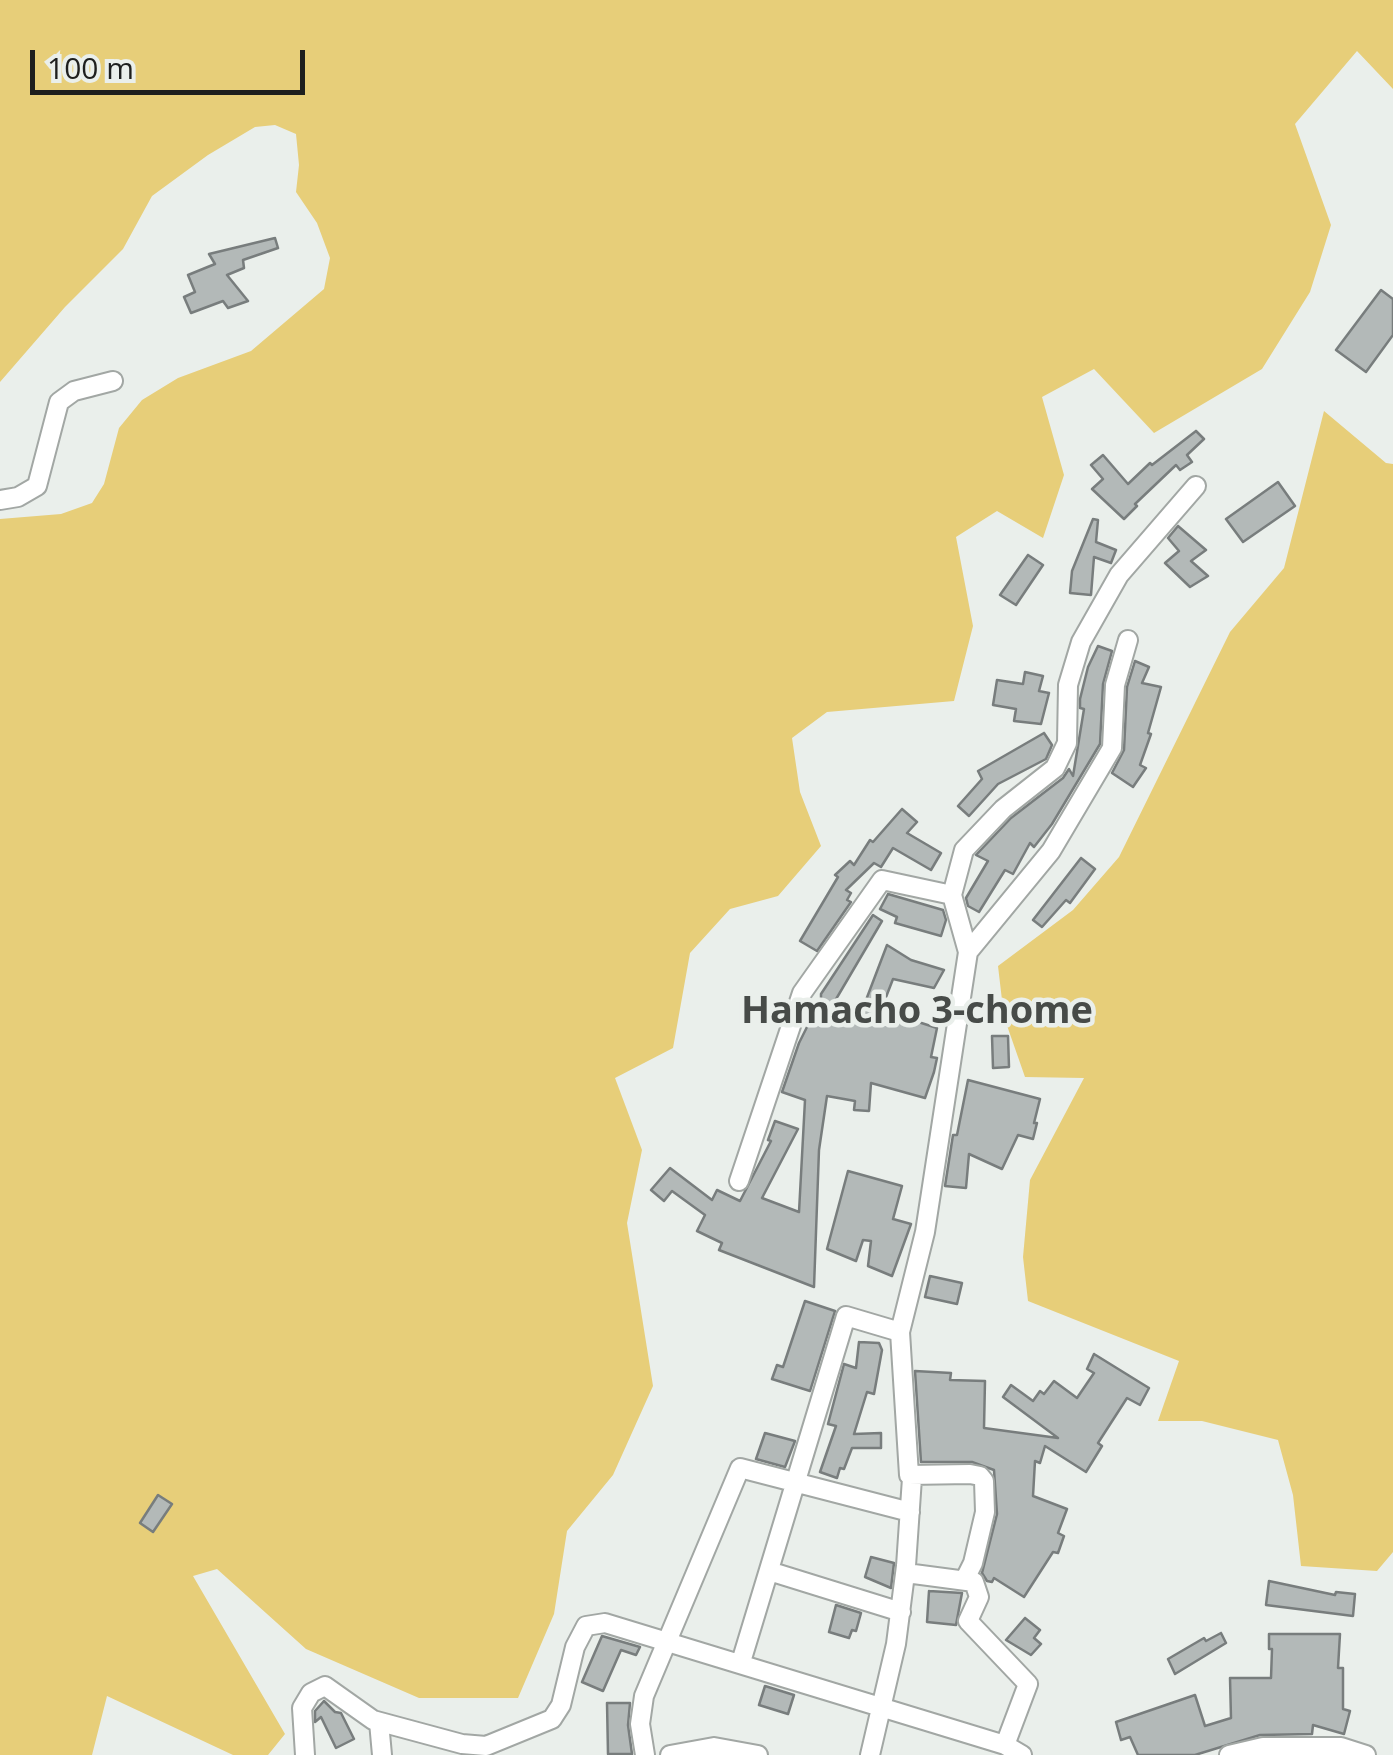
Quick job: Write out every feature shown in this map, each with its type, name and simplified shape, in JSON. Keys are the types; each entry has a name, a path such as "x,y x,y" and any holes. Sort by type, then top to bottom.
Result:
{"street":[{"path":"0,500 18,497 37,486 59,402 74,391 113,381"},
{"path":"870,1755 883,1707 906,1574 912,1478 900,1332 926,1232 968,952 952,895 964,850 1003,809 1055,768 1067,743 1068,685 1080,642 1119,574 1196,486"},
{"path":"968,952 1051,851 1112,748 1115,685 1128,640"},
{"path":"740,1181 802,993 882,880 952,895"},
{"path":"741,1662 846,1316 900,1332"},
{"path":"645,1755 640,1724 644,1696 740,1468 910,1512"},
{"path":"909,1475 970,1474 984,1481 984,1512 973,1564 965,1579"},
{"path":"770,1571 901,1612"},
{"path":"906,1574 974,1582 980,1597 968,1622 1028,1684 1005,1745"},
{"path":"305,1755 302,1708 311,1693 326,1686 379,1722 462,1744 486,1746 552,1719 561,1705 575,1646 586,1626 605,1623 1005,1745 1022,1755"},
{"path":"379,1722 382,1755"},
{"path":"1230,1755 1263,1747 1342,1748 1366,1755"},
{"path":"670,1755 714,1748 758,1755"}],"shaded area":[{"path":"0,0 1393,0 1393,89 1357,51 1295,124 1331,225 1310,292 1262,369 1154,433 1094,369 1042,397 1064,475 1043,538 997,511 956,537 973,626 954,701 827,712 792,738 800,792 821,846 778,896 730,909 690,953 673,1048 615,1078 642,1150 627,1223 653,1386 613,1475 567,1531 554,1614 518,1698 419,1698 306,1649 217,1569 193,1576 285,1734 268,1755 233,1755 107,1696 92,1755 0,1755 0,519 61,514 92,503 104,484 119,428 142,400 178,378 251,351 324,289 330,258 317,223 296,192 296,134 275,125 255,127 152,196 123,249 65,307 0,382"},
{"path":"1324,411 1386,463 1393,464 1393,1552 1377,1571 1301,1566 1293,1495 1278,1440 1202,1421 1158,1421 1179,1361 1028,1301 1023,1257 1030,1180 1084,1078 1025,1077 1004,1017 998,966 1073,910 1119,857 1230,632 1284,568"}],"building":[{"path":"275,238 278,248 243,260 244,268 227,275 248,301 228,308 223,301 191,313 184,297 195,292 188,275 215,264 209,254"},
{"path":"1381,290 1393,299 1393,335 1366,372 1336,350"},
{"path":"1196,431 1204,439 1187,455 1192,462 1180,470 1176,465 1124,519 1092,489 1103,479 1091,465 1103,455 1128,484 1150,463"},
{"path":"1278,482 1295,506 1243,542 1226,519"},
{"path":"1093,519 1098,520 1096,542 1116,550 1111,563 1094,557 1091,595 1070,593 1072,571"},
{"path":"1178,526 1206,550 1191,561 1208,576 1190,587 1165,563 1179,551 1168,538"},
{"path":"1028,555 1043,565 1016,605 1000,595"},
{"path":"1098,646 1112,651 1103,684 1100,744 1052,824 1034,847 1030,843 1013,874 1005,870 979,912 968,906 966,898 988,861 976,855 1011,818 1063,778 1069,769 1073,776 1084,709 1080,708 1080,699"},
{"path":"1135,661 1149,667 1142,683 1161,687 1140,765 1146,768 1133,787 1112,773 1124,750 1127,687"},
{"path":"1025,672 1043,676 1039,691 1049,693 1041,724 1014,721 1016,709 993,705 997,680 1023,684"},
{"path":"1044,733 1052,745 1046,759 998,784 969,816 958,806 982,779 978,771"},
{"path":"902,809 917,822 907,833 941,853 931,870 893,848 881,867 874,863 846,890 851,893 847,900 851,902 817,951 800,941 838,877 835,875 850,861 854,865 870,840 873,842"},
{"path":"1081,858 1095,869 1070,903 1066,900 1042,927 1033,920"},
{"path":"888,894 943,910 946,920 941,936 895,923 897,917 880,909"},
{"path":"873,915 882,921 832,1006 821,999 821,994"},
{"path":"887,945 911,960 944,970 934,988 893,979 881,1010 937,1028 931,1057 937,1058 925,1098 871,1083 869,1111 854,1110 855,1101 827,1096 819,1150 814,1287 719,1250 722,1243 697,1231 705,1215 672,1191 664,1201 651,1190 670,1168 712,1200 717,1190 740,1201 771,1141 768,1140 775,1121 798,1129 762,1198 799,1212 805,1100 782,1092 799,1043 820,1001 858,1021"},
{"path":"992,1036 1008,1036 1009,1067 993,1068"},
{"path":"968,1080 1040,1099 1037,1123 1033,1139 1018,1135 1002,1169 969,1154 966,1188 945,1186 953,1135 957,1135"},
{"path":"848,1171 902,1186 893,1219 911,1224 892,1276 868,1266 871,1241 863,1240 856,1261 827,1249"},
{"path":"930,1276 962,1283 957,1304 925,1297"},
{"path":"805,1301 835,1311 810,1391 772,1379 777,1365 783,1367"},
{"path":"859,1342 879,1343 882,1350 874,1394 867,1392 854,1434 881,1433 881,1448 852,1448 837,1478 820,1472 836,1426 828,1424 844,1364 856,1368"},
{"path":"1094,1354 1149,1388 1140,1405 1127,1398 1098,1443 1102,1446 1086,1472 1045,1446 1040,1463 1035,1461 1033,1496 1067,1509 1058,1533 1064,1536 1058,1553 1053,1552 1024,1597 994,1578 987,1581 982,1573 997,1514 994,1470 972,1462 921,1462 915,1371 951,1373 950,1380 985,1381 984,1428 1058,1438 1003,1397 1011,1385 1033,1401 1054,1381 1077,1398 1094,1373 1087,1369"},
{"path":"765,1433 795,1441 785,1467 756,1459"},
{"path":"158,1495 172,1504 153,1532 140,1523"},
{"path":"871,1557 894,1563 891,1588 865,1577"},
{"path":"1269,1581 1335,1595 1355,1594 1353,1616 1266,1605"},
{"path":"929,1591 962,1593 956,1625 927,1622"},
{"path":"836,1605 861,1613 856,1631 852,1630 849,1638 829,1632"},
{"path":"1025,1618 1040,1630 1034,1638 1041,1644 1031,1655 1006,1640"},
{"path":"1221,1633 1226,1643 1175,1674 1168,1659"},
{"path":"1269,1634 1340,1634 1338,1668 1343,1668 1343,1709 1350,1711 1344,1734 1313,1725 1312,1734 1260,1735 1195,1755 1138,1755 1130,1737 1121,1740 1116,1722 1195,1695 1205,1726 1231,1718 1230,1678 1271,1678"},
{"path":"602,1636 640,1647 636,1655 621,1650 603,1691 582,1682"},
{"path":"765,1686 794,1695 788,1714 759,1705"},
{"path":"324,1701 341,1713 354,1739 336,1748 321,1717 315,1722 315,1711"},
{"path":"607,1703 630,1703 632,1754 608,1754"}],"district":[{"name":"Hamacho 3-chome","path":"917,1012"}]}
